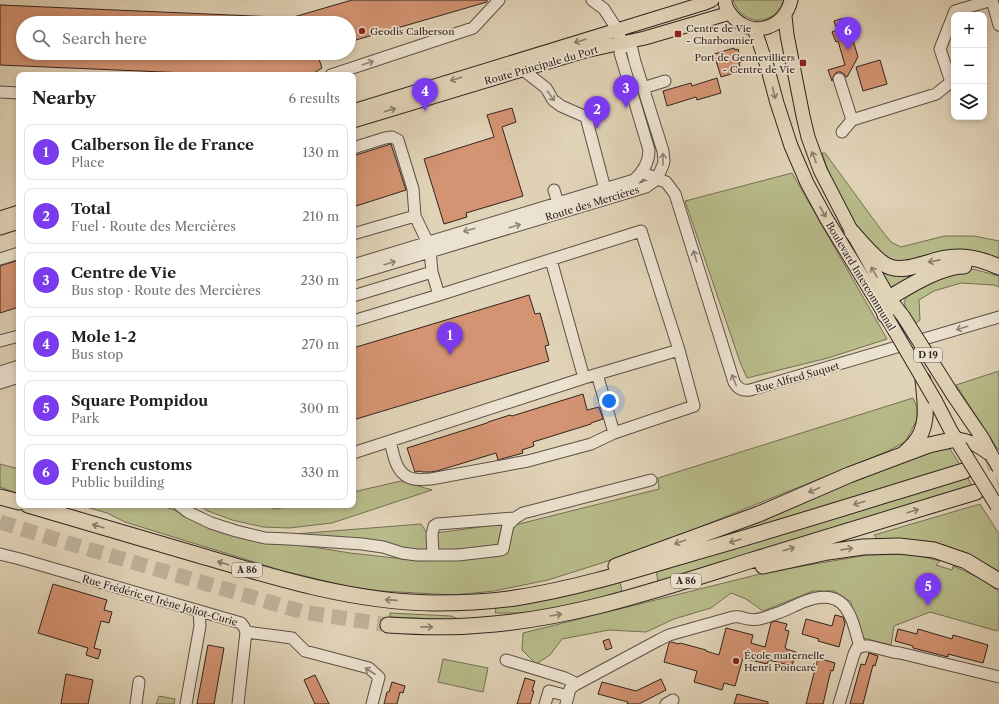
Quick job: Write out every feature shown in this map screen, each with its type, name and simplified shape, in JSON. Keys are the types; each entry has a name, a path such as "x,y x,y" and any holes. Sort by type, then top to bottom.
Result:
{"highway":[{"path":"852,232 872,254 890,267 911,268 929,262 958,256 976,258 999,267"},
{"path":"887,318 889,298 934,274 957,266 999,267"},
{"path":"902,455 914,444 923,431 930,402 923,380"},
{"path":"558,590 574,581 759,514 849,475 902,455 929,446 967,441"},
{"name":"A 86","path":"38,508 309,587 377,599 431,603 472,603 514,598 558,590 603,579 743,539 964,471"},
{"name":"A 86","path":"388,625 451,627 484,625 573,612 678,583 976,492"},
{"path":"0,497 16,501"},
{"path":"727,568 742,571 828,552 863,547 899,546 934,550 966,561 999,581"}],"main road":[{"name":"Route Principale du Port","path":"356,110 712,0"},
{"path":"725,0 725,4 730,13 737,21 754,29 772,26 779,22 789,9 791,0"},
{"name":"Route Principale du Port","path":"356,120 585,51 645,38 730,13"},
{"name":"Boulevard Intercommunal","path":"785,16 787,35 808,137 820,170 852,232 889,298 903,316 953,394 967,441 998,508"},
{"name":"Boulevard Intercommunal","path":"754,29 767,66 777,104 791,146 807,183 826,218 923,380"},
{"path":"0,218 16,213"},
{"path":"0,228 16,223"},
{"name":"Boulevard Intercommunal","path":"930,402 967,441"},
{"path":"967,441 979,446 992,456 999,468"}],"street":[{"path":"340,72 472,28 499,0"},
{"path":"592,0 604,9 618,30 622,44 632,49 664,157 663,165 657,179"},
{"path":"842,132 852,120 936,94 951,82 940,49 954,11 992,0 999,25"},
{"name":"Route des Mercières","path":"560,208 605,189 634,180 647,164 649,150 620,53 622,44"},
{"path":"523,70 546,88 553,100 561,106 586,117 605,189"},
{"path":"839,79 852,120"},
{"path":"643,88 665,81"},
{"path":"0,92 16,93"},
{"path":"356,147 384,138 392,137 398,140 412,189 415,216 429,247 432,272 438,295"},
{"name":"Rue Alfred Suquet","path":"642,172 666,182 675,194 734,382 740,389 745,391 762,387 999,317"},
{"name":"Route des Mercières","path":"356,264 429,247 560,208 646,187 657,179"},
{"path":"554,190 560,208"},
{"path":"356,233 415,216"},
{"path":"356,320 641,231 679,350 694,406 614,433 591,444 528,461 431,479 414,479 405,475 397,467 390,441"},
{"name":"Route des Mercières","path":"356,274 429,247"},
{"path":"0,259 16,254"},
{"path":"551,260 584,378"},
{"path":"356,295 432,272"},
{"path":"0,342 16,337"},
{"path":"356,452 584,378 679,350"},
{"path":"0,372 16,367"},
{"path":"597,374 614,433"},
{"path":"0,383 16,378"},
{"path":"183,508 211,523 265,538 362,544 417,555 458,554 501,550 508,525 523,513 652,480"},
{"path":"433,555 432,534 434,526 437,524 515,518"},
{"name":"Rue Frédéric et Irène Joliot-Curie","path":"0,554 241,624 246,632 238,704"},
{"path":"545,704 549,691 567,700 570,689 575,685 669,635 733,617 740,616 748,619 757,619 819,598 834,598 843,604 847,609 855,627 860,647"},
{"path":"186,704 200,626 198,611"},
{"path":"246,632 292,638 305,651 368,668 379,677 372,704"},
{"path":"839,704 854,654 858,648 864,646 900,653 999,677"},
{"path":"506,660 565,678 573,682 575,685"},
{"path":"136,704 139,682"}],"green space":[{"path":"733,0 784,0 780,9 774,15 766,19 758,20 751,19 744,15 737,9"},
{"path":"822,153 825,153 891,242 901,247 944,236 974,236 999,241 999,258 976,252 951,250 918,257 909,261 896,261 881,254 867,245 833,185"},
{"path":"792,173 887,339 828,358 747,378 740,362 685,201"},
{"path":"875,262 945,262 894,288 890,287"},
{"path":"973,269 999,276 999,287 994,285 961,283 934,291 919,300 920,320 916,323 908,315 904,302 909,292 952,272"},
{"path":"999,371 999,451 956,385"},
{"path":"913,398 917,407 917,420 905,442 886,452 700,527 668,542 548,580 494,591 455,595 380,591 350,587 280,570 125,522 107,513 90,508 168,508 294,544 350,553 421,561 506,551 515,525 659,489 658,478"},
{"path":"949,447 960,465 677,550 935,450"},
{"path":"0,464 16,468 16,493 0,487"},
{"path":"967,476 972,486 658,582 656,570"},
{"path":"401,481 432,490 332,523 289,528 263,527 232,520 203,508 356,508 356,491"},
{"path":"980,504 999,534 999,574 921,541 877,539 874,535"},
{"path":"421,524 431,539 427,553 282,535"},
{"path":"502,524 497,548 436,550 436,533"},
{"path":"911,554 940,561 936,565 952,570 953,566 983,580 999,592 999,629 997,631 930,612 894,626 891,645 863,638 862,633 859,635 851,602 834,591 813,591 763,611 746,599 731,593 711,608 674,619 646,632 609,630 562,639 550,655 536,664 522,650 523,633 768,572 867,555"},
{"path":"620,582 622,592 568,607 534,613 495,613 496,607"},
{"path":"390,613 451,616 461,620 390,617"},
{"path":"443,659 488,668 483,692 438,682"},
{"path":"159,696 175,699 174,704 156,704"}],"building":[{"path":"352,0 487,0 487,2 356,40 356,16 297,16"},
{"path":"0,5 253,16 16,16 16,60 319,60 322,68 316,72 163,72 0,65"},
{"path":"844,18 848,31 850,30 858,57 847,77 841,72 837,72 832,81 828,70 845,65 838,41 836,42 832,32 837,30 834,21"},
{"path":"734,48 735,50 738,49 742,62 739,63 741,71 721,77 714,54"},
{"path":"880,60 887,84 863,91 856,67"},
{"path":"717,78 721,93 697,100 696,97 667,106 663,91 691,83 692,86"},
{"path":"512,108 516,122 502,127 523,196 466,213 467,217 444,224 424,159 494,137 487,115"},
{"path":"391,144 406,190 356,206 356,155"},
{"path":"16,261 16,308 0,313 0,266"},
{"path":"529,295 535,314 540,313 549,345 545,346 549,361 356,419 356,347"},
{"path":"583,394 587,410 599,407 603,419 533,442 534,446 522,450 523,453 498,460 496,453 437,471 415,472 407,448 510,415 512,416"},
{"path":"53,584 107,600 104,610 112,612 109,623 101,621 94,648 101,650 98,659 86,655 88,648 38,633"},
{"path":"835,615 843,617 845,623 839,647 818,641 819,639 802,634 806,619 832,626"},
{"path":"775,621 787,624 785,630 789,631 785,648 796,652 792,666 769,660 767,664 743,658 735,686 724,683 722,690 694,682 697,671 664,662 669,643 671,642 706,650 719,655 726,628 753,635 751,643 765,647 771,623"},
{"path":"898,629 917,634 918,629 952,639 953,635 988,645 983,663 948,654 948,657 913,648 913,646 895,641"},
{"path":"609,639 612,648 606,650 603,641"},
{"path":"208,645 224,648 214,704 197,704"},
{"path":"869,653 878,656 875,666 873,665 863,704 850,704 861,664 865,665"},
{"path":"818,658 835,663 833,671 831,670 823,704 806,704"},
{"path":"66,674 93,680 88,704 61,704"},
{"path":"315,675 329,704 315,704 304,680"},
{"path":"525,678 535,681 530,704 517,704"},
{"path":"661,679 666,690 639,704 627,704 628,702 598,694 602,682 636,691"},
{"path":"392,682 405,686 403,693 400,692 397,704 384,704 387,692 389,692"},
{"path":"737,694 768,702 768,704 734,704"}],"tunnel":[{"path":"964,471 999,460"},
{"path":"976,492 999,484"},
{"path":"0,522 303,612 388,625"}],"place":[{"name":"Geodis Calberson","path":"362,31"},
{"name":"Centre de Vie - Charbonnier","path":"678,34"},
{"name":"French customs","path":"848,50"},
{"name":"Port de Gennevilliers - Centre de Vie","path":"803,63"},
{"name":"Centre de Vie","path":"626,108"},
{"name":"Mole 1-2","path":"425,111"},
{"name":"Total","path":"597,129"},
{"name":"Calberson Île de France","path":"450,355"},
{"name":"Square Pompidou","path":"928,606"},
{"name":"École maternelle Henri Poincaré","path":"736,661"}]}
